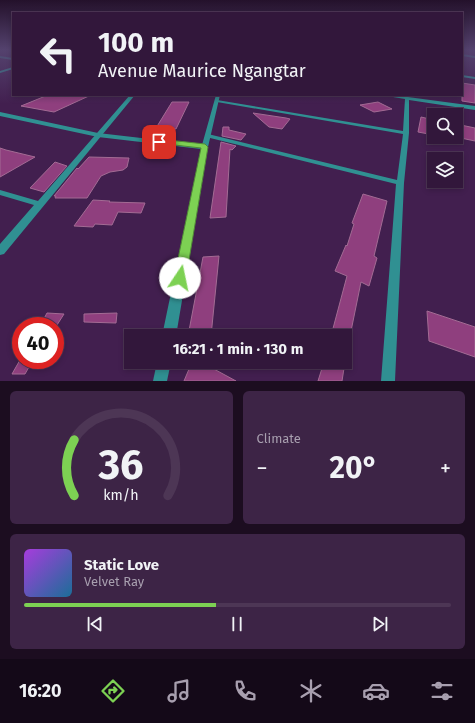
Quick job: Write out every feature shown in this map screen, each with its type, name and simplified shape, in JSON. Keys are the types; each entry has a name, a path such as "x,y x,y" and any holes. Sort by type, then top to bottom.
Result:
{"street":[{"path":"0,72 12,68"},
{"path":"0,72 12,75"},
{"path":"463,76 475,78"},
{"path":"0,251 132,96"},
{"path":"389,96 475,108"},
{"path":"170,329 205,147 217,98 406,134"},
{"path":"388,381 400,183 406,134 407,99"},
{"path":"0,114 98,135 205,147"},
{"path":"208,136 400,183"},
{"path":"0,192 40,204"},
{"path":"160,381 163,369"}],"building":[{"path":"463,83 475,85 475,103 462,101"},
{"path":"46,96 89,96 54,112 21,106"},
{"path":"172,102 189,102 176,129 156,128"},
{"path":"378,102 392,109 374,112 360,105"},
{"path":"253,113 290,119 282,129 269,127"},
{"path":"421,117 427,118 427,134 418,132"},
{"path":"463,125 475,128 475,141 463,138"},
{"path":"223,127 229,127 229,130 246,134 241,140 222,136"},
{"path":"221,142 236,146 232,150 230,149 226,217 210,218"},
{"path":"0,148 6,150 35,157 0,177"},
{"path":"89,157 129,158 127,167 123,170 110,172 101,176 87,198 55,198 56,196 54,196 77,168 78,169"},
{"path":"55,162 67,166 44,192 30,188"},
{"path":"363,194 387,201 374,256 377,258 369,286 361,282 351,329 333,329 347,276 335,271 346,245 347,246 354,224 352,223"},
{"path":"93,200 145,203 141,213 118,212 112,225 95,224 93,227 74,226"},
{"path":"219,256 212,329 189,329 203,257"},
{"path":"427,311 475,327 475,357 429,341"},
{"path":"47,313 64,314 62,317 45,317"},
{"path":"117,313 116,323 84,322 84,314"},
{"path":"15,369 28,369 25,374 12,374"},
{"path":"189,369 214,369 236,381 184,381"},
{"path":"322,369 344,369 342,381 318,381"}],"route":[{"path":"159,142 205,147 180,278"}]}
